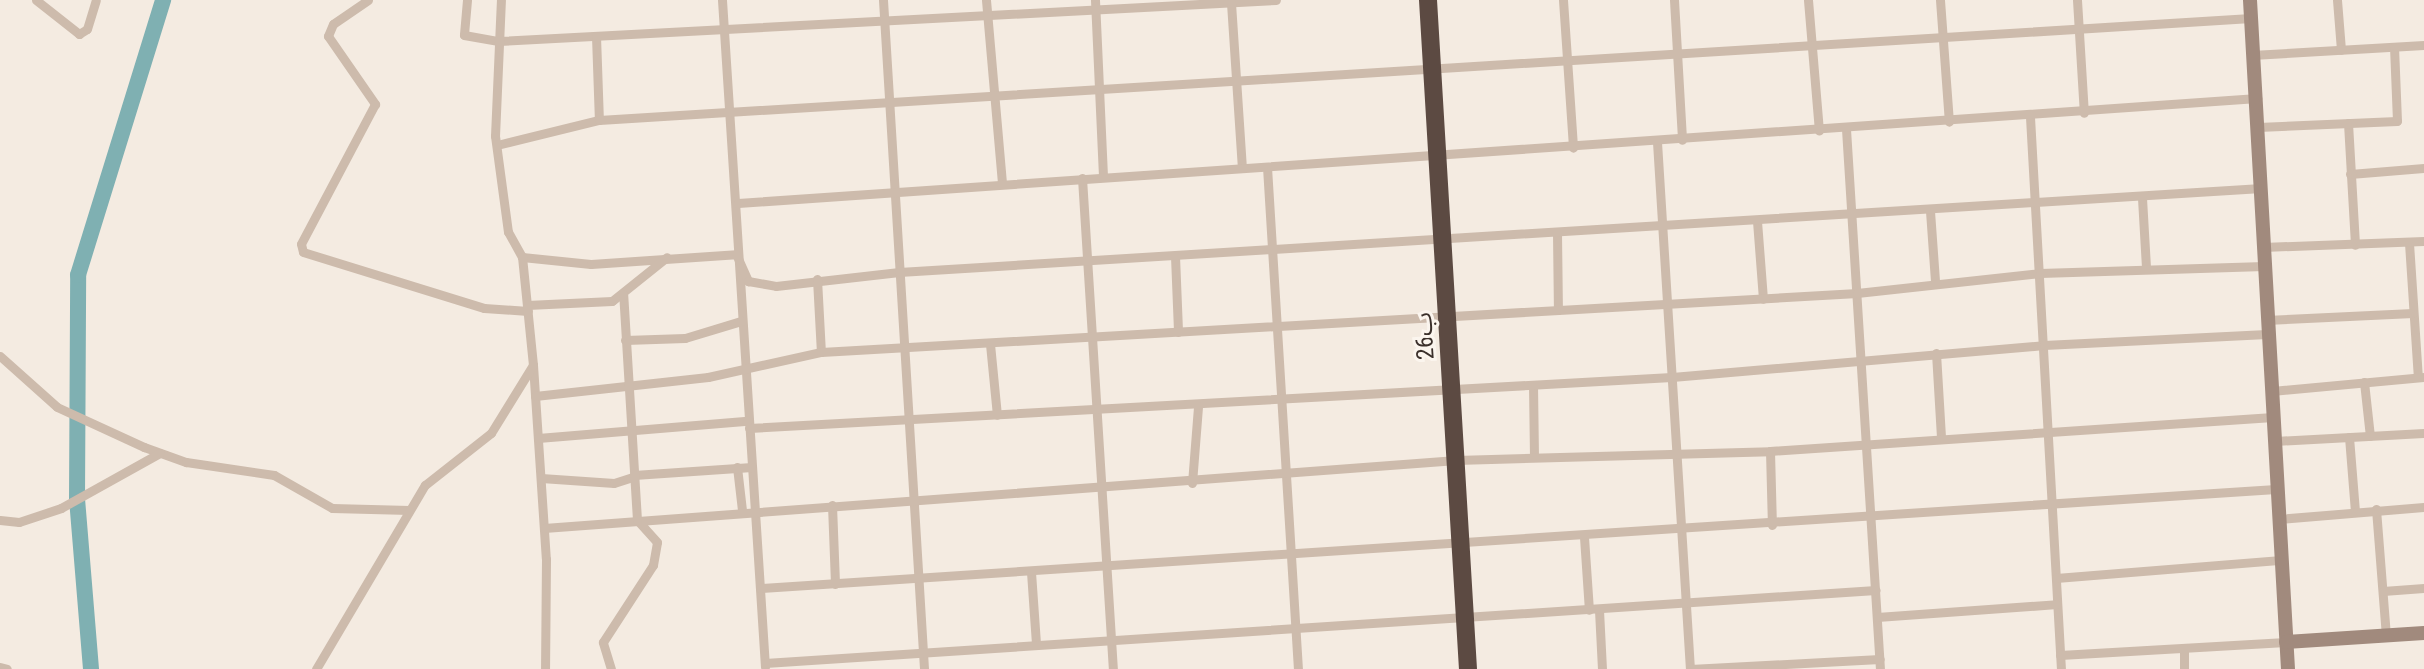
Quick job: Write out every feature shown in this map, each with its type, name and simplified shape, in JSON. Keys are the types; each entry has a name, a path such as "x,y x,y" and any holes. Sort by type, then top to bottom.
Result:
{"highway":[{"name":"26ب","path":"1428,0 1468,669"}],"main road":[{"path":"2250,0 2288,669"},
{"path":"2286,642 2424,633"}],"street":[{"path":"36,0 79,34 87,29 96,0"},
{"path":"368,0 333,24 328,36 375,104 301,244 303,252 484,308 612,301 667,257"},
{"path":"467,0 464,35 498,41 1096,14 1276,0"},
{"path":"501,0 497,145 508,232 522,257 533,365 544,528 545,669"},
{"path":"722,0 738,203 736,254 743,368 757,508 765,666 1111,638 1295,630 1465,615 1687,606 1876,590"},
{"path":"883,0 924,669"},
{"path":"986,0 1002,182"},
{"path":"1095,0 1103,176"},
{"path":"1563,0 1573,148"},
{"path":"1674,0 1682,140"},
{"path":"1808,0 1819,131"},
{"path":"1940,0 1949,122"},
{"path":"2077,0 2084,113"},
{"path":"2337,0 2341,50"},
{"path":"1231,3 1242,168"},
{"path":"497,145 599,120 1099,92 1432,69 1678,58 2251,18"},
{"path":"596,36 599,120"},
{"path":"2252,55 2424,45"},
{"path":"2258,127 2400,119 2394,47"},
{"path":"738,203 894,189 2030,117 2257,98"},
{"path":"2030,117 2050,430 2061,669"},
{"path":"2348,123 2355,245"},
{"path":"1657,142 1690,669 1880,664 1846,129"},
{"path":"1267,167 1282,477 1291,552 1298,669"},
{"path":"2350,174 2424,168"},
{"path":"1082,178 1113,669"},
{"path":"736,254 748,281 758,286 899,272 2036,206 2261,188"},
{"path":"2142,198 2146,268"},
{"path":"1930,211 1935,280"},
{"path":"1757,221 1763,299"},
{"path":"1557,233 1558,310"},
{"path":"2263,247 2424,241"},
{"path":"2272,391 2421,377 2409,243"},
{"path":"522,257 591,264 736,254"},
{"path":"1175,256 1178,332"},
{"path":"535,396 743,368 821,352 1857,293 1935,280 2040,273 2264,266"},
{"path":"817,279 821,352"},
{"path":"611,669 603,642 655,554 657,542 637,520 623,294"},
{"path":"538,438 631,428 1096,411 1672,377 1862,364 1936,353 2413,313"},
{"path":"625,340 685,338 741,321"},
{"path":"990,344 997,415"},
{"path":"1936,353 1941,437"},
{"path":"0,356 57,407 160,453 274,475 332,508 409,510"},
{"path":"316,669 425,485 491,433 533,365"},
{"path":"2364,382 2370,436"},
{"path":"1533,385 1534,455"},
{"path":"1192,483 1198,406"},
{"path":"544,528 757,508 1282,477 1456,460 1534,455 1770,451 1941,437 2273,417"},
{"path":"2275,441 2424,433"},
{"path":"2349,437 2355,511"},
{"path":"1770,451 1772,525"},
{"path":"0,520 19,522 61,508 160,453"},
{"path":"737,467 742,510"},
{"path":"541,478 614,483 635,475 752,467"},
{"path":"760,588 1106,567 1460,540 1584,537 1870,519 2276,489"},
{"path":"832,505 835,584"},
{"path":"2278,519 2424,507"},
{"path":"2376,509 2386,636"},
{"path":"1584,537 1602,669"},
{"path":"2056,578 2281,560"},
{"path":"1031,572 1036,644"},
{"path":"2383,591 2424,588"},
{"path":"1877,617 2057,604"},
{"path":"2060,655 2286,642"},
{"path":"2184,649 2184,669"},
{"path":"0,667 7,669"}],"waterway":[{"path":"91,669 77,499 78,275 163,0"}]}
